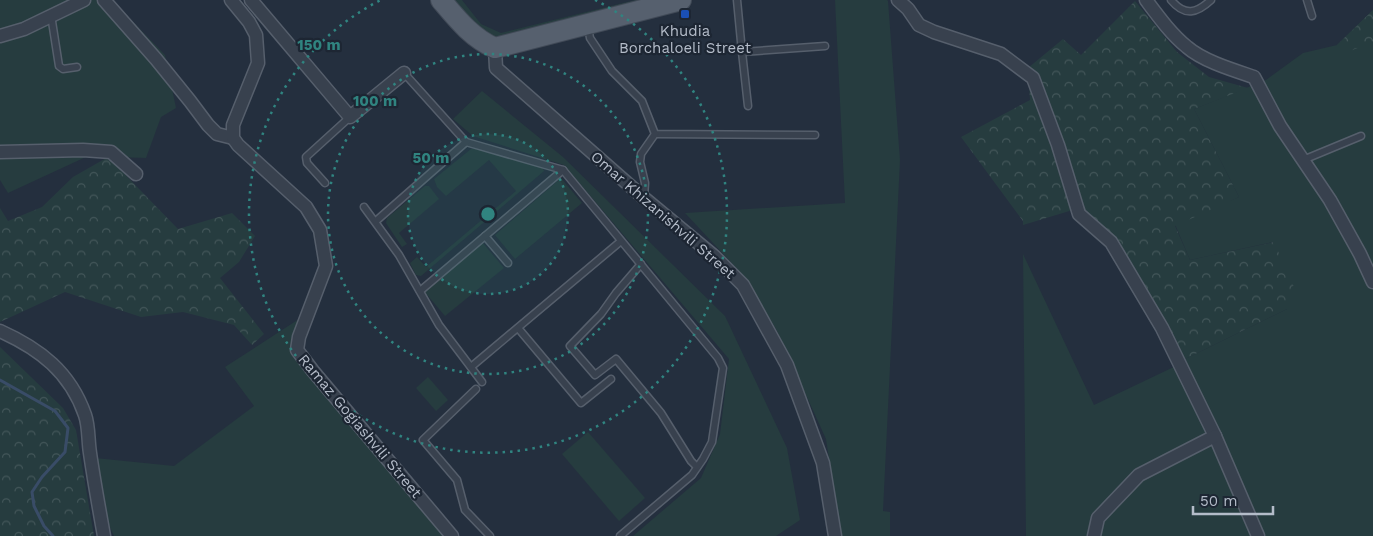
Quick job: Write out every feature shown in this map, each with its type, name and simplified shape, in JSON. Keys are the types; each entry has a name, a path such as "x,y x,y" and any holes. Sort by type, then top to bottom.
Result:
{"main road":[{"path":"441,0 471,34 495,48 587,25 647,5 680,0"}],"street":[{"path":"0,36 24,29 84,0"},
{"path":"104,0 162,66 208,126 217,134 233,138 233,125 258,63 256,35 249,22 230,0"},
{"path":"251,0 350,117 404,72"},
{"path":"898,0 908,9 919,25 934,32 1000,54 1033,78 1058,145 1079,214 1110,242 1162,328 1215,436 1258,536"},
{"path":"1146,0 1160,20 1187,48 1220,66 1254,77 1280,126 1330,200 1373,282"},
{"name":"Omar Khizanishvili Street","path":"495,48 496,68 644,198 714,256 742,285 787,365 823,463 835,536"},
{"name":"Ramaz Gogiashvili Street","path":"233,138 238,145 306,207 320,230 326,266 297,350 319,379 452,536"},
{"path":"0,152 83,150 111,152 136,174"},
{"path":"0,332 20,341 47,358 71,385 85,416 104,536"},
{"path":"1094,536 1098,518 1139,474 1215,436"}],"lane":[{"path":"737,0 748,106"},
{"path":"1171,0 1176,7 1186,12 1196,12 1211,0"},
{"path":"1308,0 1312,16"},
{"path":"51,15 59,66 63,69 77,67"},
{"path":"587,25 590,38 612,71 642,102 654,134"},
{"path":"742,52 825,46"},
{"path":"404,72 466,142 563,170 718,358 723,368 712,442 697,467 692,475 620,536"},
{"path":"325,183 307,163 306,157 350,117"},
{"path":"654,134 815,135"},
{"path":"644,198 645,183 640,162 641,154 654,134"},
{"path":"1303,160 1361,136"},
{"path":"376,222 466,142"},
{"path":"420,291 563,170"},
{"path":"364,207 399,255 439,325 482,382"},
{"path":"485,236 508,263"},
{"path":"471,367 621,241"},
{"path":"640,264 601,314 570,346 595,375 616,359 661,413 691,461 697,467"},
{"path":"518,328 581,403 611,379"},
{"path":"476,389 423,440 457,480 465,510 490,536"}],"green space":[{"path":"0,0 112,0 165,55 176,108 161,117 146,158 88,156 8,193 0,180"},
{"path":"452,0 462,0 481,24 501,33 635,0 653,0 495,44"},
{"path":"835,0 888,1 900,160 883,511 890,512 890,536 841,536 826,439 777,331 742,274 685,213 845,203"},
{"path":"1135,1 1177,52 1209,77 1248,88 1194,109 1239,197 1175,226 1190,260 1274,242 1294,287 1287,309 1185,359 1111,238 1076,209 1023,225 1023,221 961,137 1030,100 1028,68 1063,39 1081,55"},
{"path":"1373,10 1373,536 1026,536 1023,254 1094,405 1180,364 1185,359 1287,309 1273,242 1190,260 1174,222 1239,197 1194,109 1266,80 1303,53 1337,45"},
{"path":"1373,10 1373,42 1337,56 1337,45"},
{"path":"482,91 563,157 725,316 787,448 800,520 776,536 633,536 701,478 720,434 729,359 564,165 473,136 453,119"},
{"path":"471,149 480,149 542,166 544,171 421,276 416,275 410,263 417,257 426,267 516,191 489,160 446,196 437,187 434,179"},
{"path":"108,157 178,229 232,213 255,236 239,262 220,278 264,334 252,345 234,325 183,312 141,317 65,292 0,322 0,208 8,221 42,207 73,177"},
{"path":"561,178 582,203 515,259 495,235"},
{"path":"425,186 429,186 439,199 399,233 407,244 402,247 386,223 387,218"},
{"path":"482,242 504,268 445,316 423,290"},
{"path":"299,319 292,352 444,536 114,536 103,512 95,458 174,466 254,406 225,367"},
{"path":"0,347 63,408 76,430 94,536 0,536"},
{"path":"428,377 448,400 436,411 416,388"},
{"path":"588,432 645,498 619,521 562,454"}],"waterway":[{"path":"0,380 55,411 68,428 65,452 42,477 32,492 34,506 44,526 53,536"}],"place":[{"name":"Khudia Borchaloeli Street","path":"685,14"}]}
